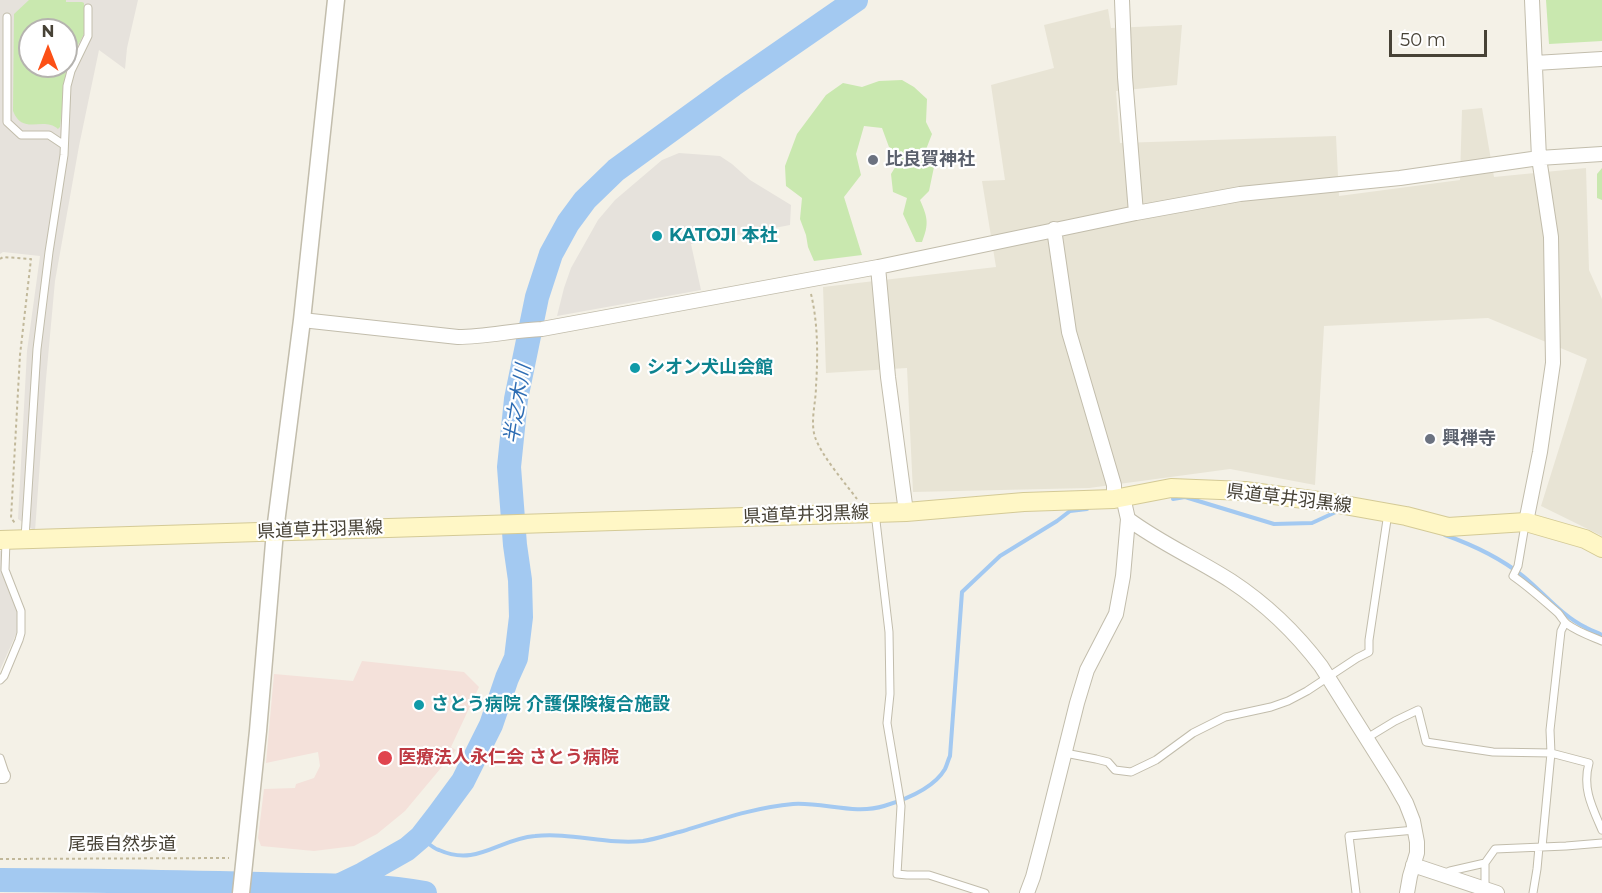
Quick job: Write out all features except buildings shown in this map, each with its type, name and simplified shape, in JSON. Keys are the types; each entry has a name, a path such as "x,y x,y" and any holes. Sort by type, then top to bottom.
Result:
{"main road":[{"name":"県道草井羽黒線","path":"14,537 498,524 866,509 906,512 1024,502 1119,498 1171,488 1245,491 1333,503 1448,527 1526,522 1585,539 1602,548"}],"street":[{"path":"241,893 275,531 302,320 336,0"},
{"path":"1122,0 1125,76 1136,213"},
{"path":"1526,522 1540,452 1553,363 1551,237 1539,158 1532,0"},
{"path":"1535,63 1602,59"},
{"path":"302,320 458,337 481,337 516,330 542,329 878,267 1054,229 1240,194 1400,178 1539,158 1602,154"},
{"path":"1027,893 1041,849 1087,670 1116,614 1123,576 1128,519 1114,485 1069,332 1054,229"},
{"path":"878,267 888,377 906,512"},
{"path":"1128,519 1145,532 1231,581 1271,611 1308,650 1367,738 1406,804 1413,821 1417,853 1407,893"},
{"path":"1413,865 1491,891"}],"lane":[{"path":"0,680 8,667 21,633 21,611 5,570 14,537 49,252 64,155 68,86 71,71 88,36 88,8"},
{"path":"7,17 7,122 21,135 49,135 64,145"},
{"path":"866,509 876,521 890,632 890,694 887,723 901,806 897,874 929,875 985,893"},
{"path":"1065,753 1108,762 1115,770 1131,772 1156,760 1193,733 1225,717 1288,701 1369,652 1388,513"},
{"path":"1526,522 1518,566 1513,576 1562,616 1565,622 1581,633 1602,641"},
{"path":"1533,893 1551,753 1550,730 1561,631 1565,622"},
{"path":"1367,738 1418,710 1426,742 1493,752 1551,753 1589,763 1586,773 1588,798 1602,830"},
{"path":"0,758 5,772 1,776"},
{"path":"1356,893 1348,836 1415,830"},
{"path":"1444,874 1485,863 1495,849 1602,843"},
{"path":"1485,863 1491,891"}],"path":[{"path":"0,259 3,257 31,259 20,355 11,518 15,523 14,537"},
{"path":"806,280 816,313 814,432 821,449 866,509"},
{"name":"尾張自然歩道","path":"0,859 244,858"}],"shaded area":[{"path":"0,0 138,0 127,48 125,69 99,50 79,146 55,281 35,531 18,519 27,351 40,256 3,252 0,254"},
{"path":"1108,9 1111,28 1182,25 1177,85 1116,91 1120,143 1336,136 1339,196 1460,180 1462,110 1482,108 1494,177 1586,168 1589,270 1602,299 1602,536 1541,506 1587,359 1488,318 1324,326 1315,485 1230,469 1089,488 913,492 907,368 826,373 823,287 996,267 982,181 1005,180 991,85 1054,68 1044,25"},
{"path":"679,153 720,156 750,180 791,205 790,225 691,244 701,290 557,316 571,268 598,220 615,200 662,160"},
{"path":"0,551 3,551 17,611 17,632 0,670"},
{"name":"医療法人永仁会 さとう病院","path":"362,661 464,672 479,687 451,747 456,750 405,811 377,834 354,846 314,851 261,846 258,838 264,789 295,788 296,784 314,778 320,766 318,752 266,763 274,674 353,681"}],"green space":[{"path":"29,0 66,0 66,2 84,3 84,34 78,45 78,18 18,18 18,78 65,78 60,127 58,129 46,124 22,123 13,111 14,14"},
{"path":"1546,0 1602,0 1602,41 1549,44"},
{"path":"902,80 927,99 926,122 932,134 925,152 934,167 929,191 920,200 927,221 922,242 916,242 903,214 907,198 893,192 891,174 902,156 889,147 882,128 864,126 856,154 861,175 844,197 862,255 814,261 800,219 802,198 786,186 785,166 797,134 826,95 843,83 862,87 879,81"},
{"path":"1602,168 1602,200 1597,198 1597,174"}],"waterway":[{"name":"半之木川","path":"338,886 407,849 421,837 463,781 491,725 516,658 521,617 520,580 509,467 516,399 537,297 551,254 568,223 585,200 616,170 856,0"},
{"path":"1173,499 1185,497 1274,524 1312,523 1338,511"},
{"path":"421,837 436,849 465,855 476,854 522,838 535,836 643,841 765,808 804,804 862,809 884,806 909,797 934,782 945,769 950,756 962,592 1000,556 1070,511 1087,509"},
{"path":"1445,535 1476,547 1505,563 1523,576 1568,617 1602,635"},
{"path":"0,880 343,886 425,893"}],"place":[{"name":"比良賀神社","path":"873,160"},
{"name":"KATOJI 本社","path":"657,236"},
{"name":"シオン犬山会館","path":"635,368"},
{"name":"興禅寺","path":"1430,439"},
{"name":"さとう病院 介護保険複合施設","path":"419,705"},
{"name":"医療法人永仁会 さとう病院","path":"385,758"}]}
